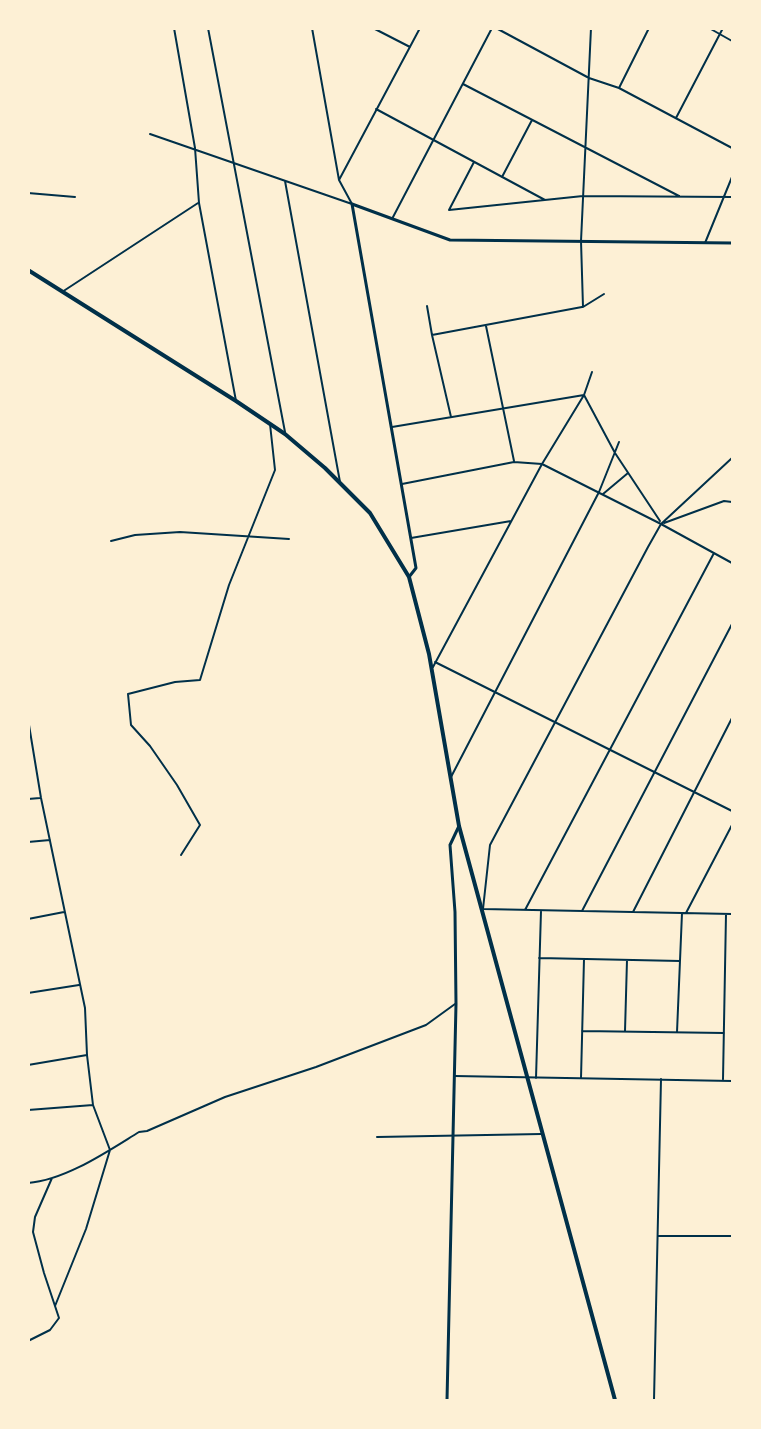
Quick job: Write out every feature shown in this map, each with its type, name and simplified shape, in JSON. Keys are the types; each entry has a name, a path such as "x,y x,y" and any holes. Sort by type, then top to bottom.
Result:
{"main road":[{"path":"28,270 285,434 341,483 370,513 409,577 432,670 459,826 615,1401"}],"street":[{"path":"174,28 195,148 199,202 236,401"},
{"path":"208,28 285,434"},
{"path":"312,28 339,180 352,204 392,427 416,568 409,577"},
{"path":"373,28 410,47"},
{"path":"339,180 420,28"},
{"path":"392,219 494,28 589,78 619,88 732,148"},
{"path":"583,307 582,241 591,28"},
{"path":"619,88 649,28"},
{"path":"709,28 732,41"},
{"path":"676,117 723,28"},
{"path":"463,84 681,197"},
{"path":"376,109 545,200"},
{"path":"502,177 532,120"},
{"path":"150,134 450,240 732,243"},
{"path":"474,162 449,210 584,196 732,197"},
{"path":"705,243 732,177"},
{"path":"285,182 341,483"},
{"path":"28,193 75,197"},
{"path":"62,292 199,202"},
{"path":"432,335 583,307 604,294"},
{"path":"427,306 451,417"},
{"path":"486,326 514,462"},
{"path":"432,670 542,464 584,395 592,372"},
{"path":"392,427 584,395"},
{"path":"584,395 615,453 661,524"},
{"path":"181,855 200,825 177,785 150,746 131,725 128,694 175,682 200,680 219,613 274,470 270,423"},
{"path":"451,778 601,493 619,442"},
{"path":"732,458 661,524 490,845 483,909 732,914"},
{"path":"402,484 514,462 542,464 732,563"},
{"path":"601,493 629,472"},
{"path":"661,524 724,501 732,502"},
{"path":"411,538 511,521"},
{"path":"111,541 135,536 180,532 289,539"},
{"path":"525,910 714,553"},
{"path":"582,911 732,624"},
{"path":"435,662 732,811"},
{"path":"633,912 732,718"},
{"path":"28,719 40,798 85,1008 87,1055 93,1105 110,1150 86,1230 55,1306"},
{"path":"28,800 40,798"},
{"path":"686,913 732,825"},
{"path":"447,1401 456,1004 455,912 450,845 459,826"},
{"path":"28,842 50,840"},
{"path":"536,1078 541,910"},
{"path":"28,919 65,912"},
{"path":"677,1032 682,913"},
{"path":"723,1080 726,914"},
{"path":"539,958 680,961"},
{"path":"581,1078 584,959"},
{"path":"625,1031 627,960"},
{"path":"28,993 80,985"},
{"path":"28,1182 52,1178 110,1150 139,1132 147,1131 225,1096 316,1067 426,1025 456,1004"},
{"path":"582,1031 724,1033"},
{"path":"28,1065 87,1055"},
{"path":"455,1076 732,1081"},
{"path":"654,1401 661,1080"},
{"path":"28,1110 93,1105"},
{"path":"377,1137 544,1134"},
{"path":"28,1341 50,1330 58,1318 33,1232 35,1217 52,1178"},
{"path":"659,1236 732,1236"}]}
